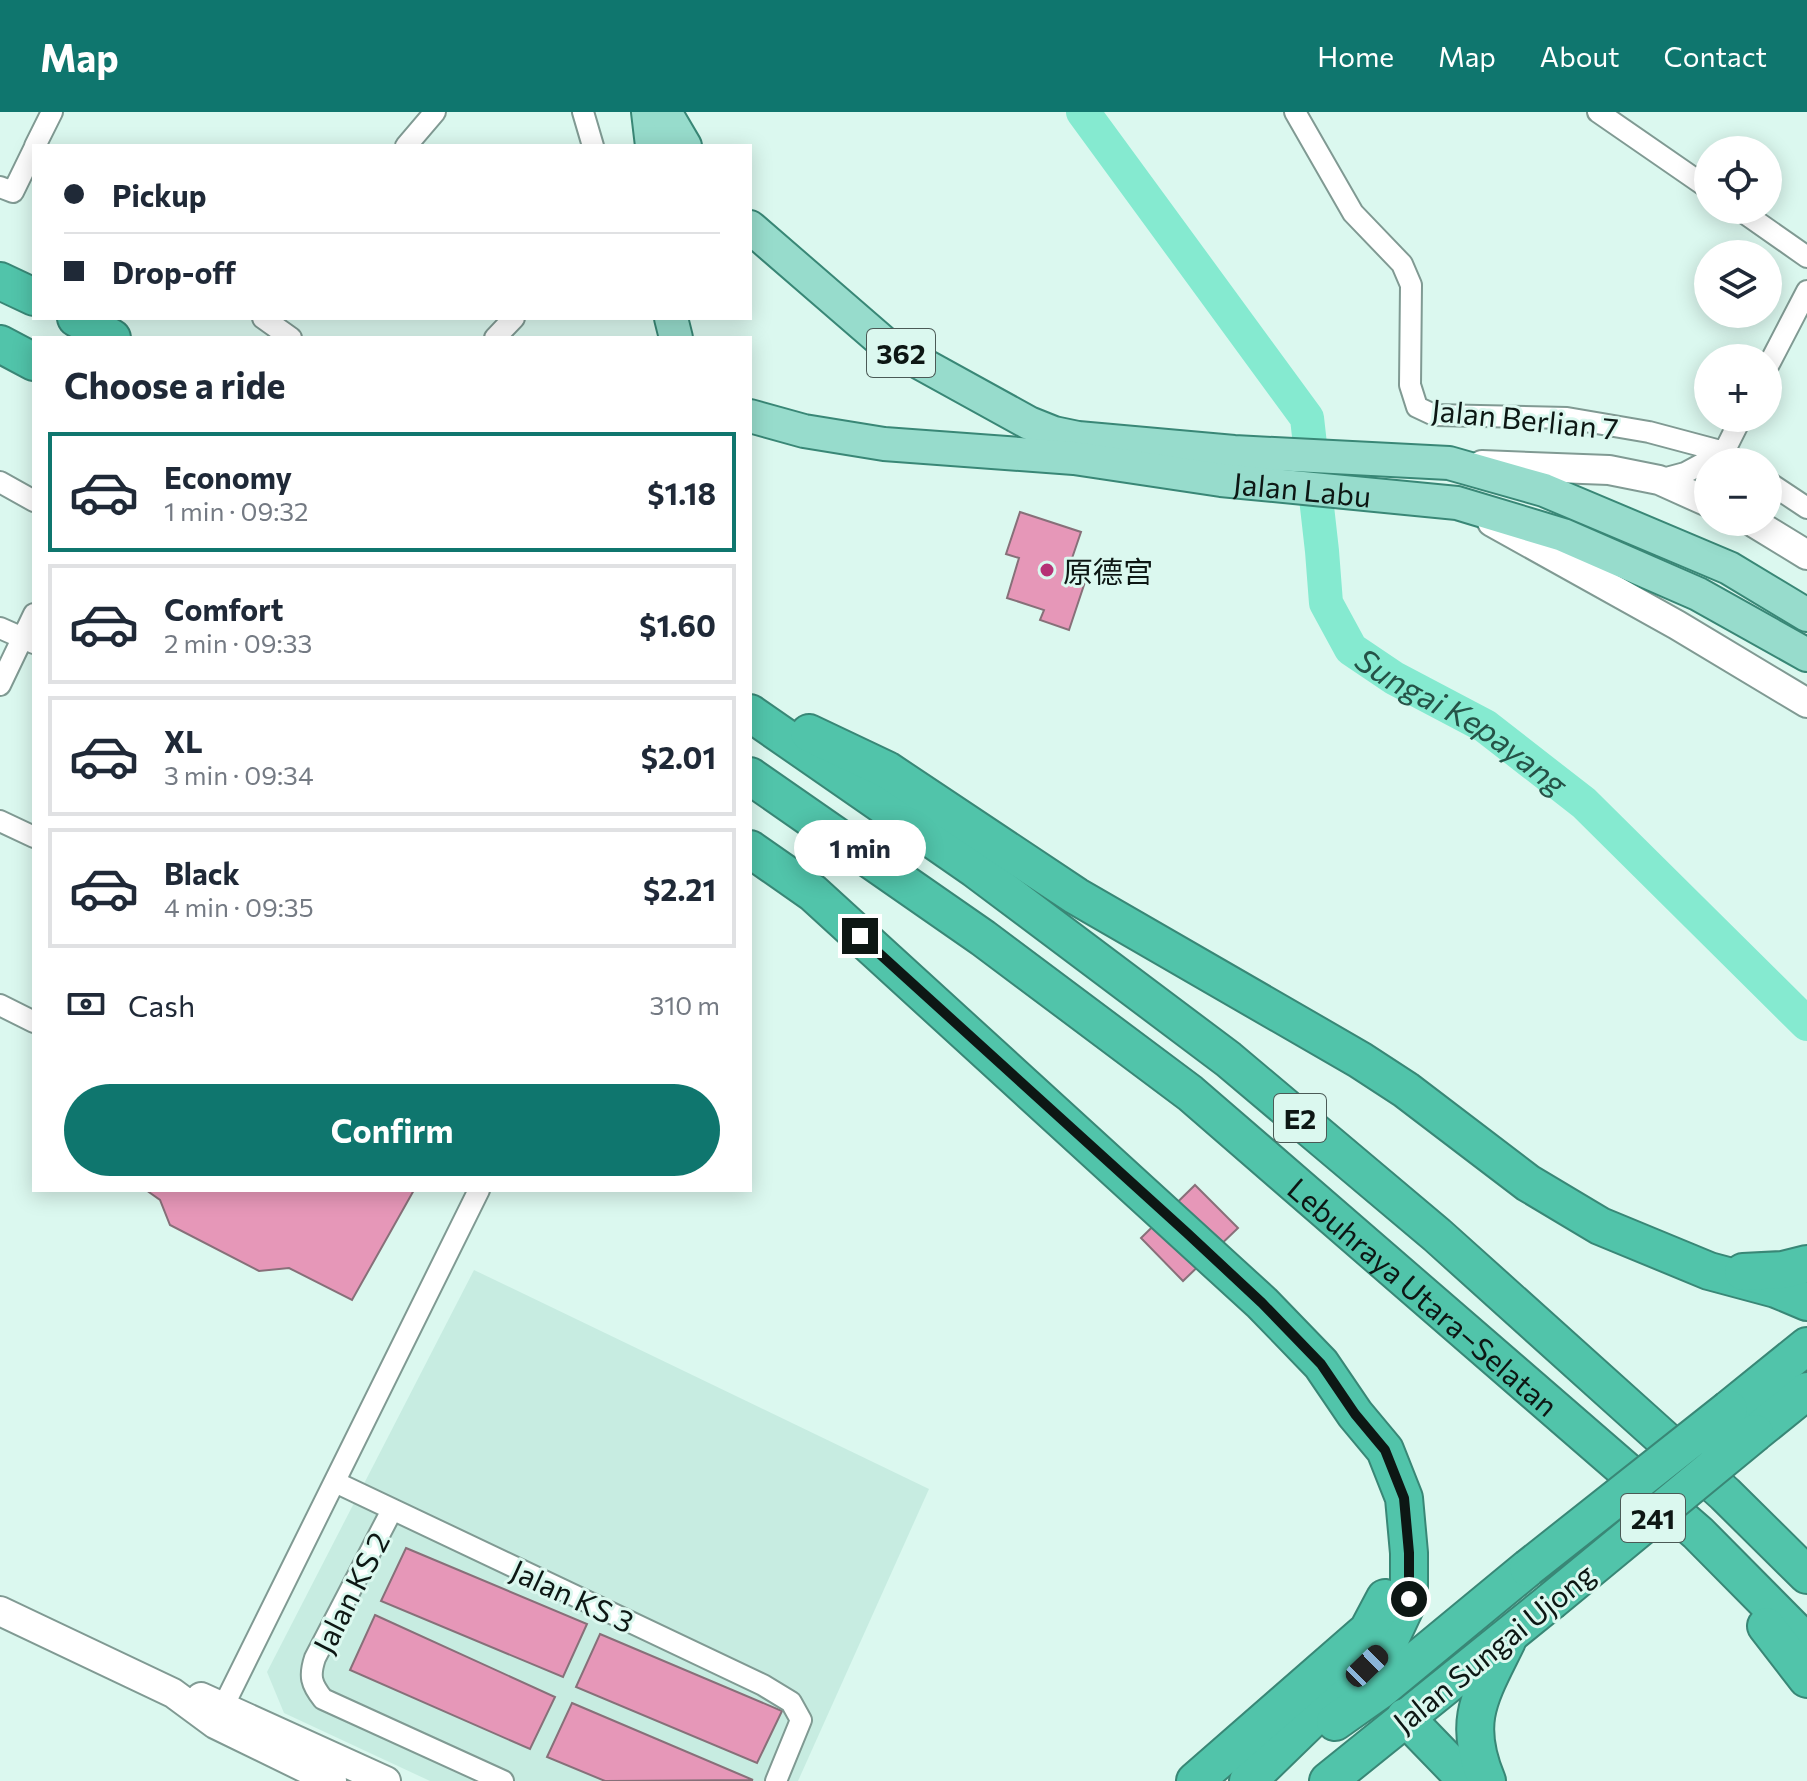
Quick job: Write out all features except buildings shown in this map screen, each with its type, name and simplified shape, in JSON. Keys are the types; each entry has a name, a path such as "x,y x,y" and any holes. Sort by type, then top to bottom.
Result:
{"highway":[{"path":"0,281 32,296"},
{"path":"80,320 108,336"},
{"path":"0,344 32,361"},
{"path":"752,705 887,770 1076,896 1360,1060 1406,1090 1528,1183 1600,1226 1709,1271 1776,1289 1807,1302"},
{"name":"Lebuhraya Utara–Selatan","path":"752,714 975,869 1228,1059 1449,1245 1725,1494 1807,1575"},
{"name":"Lebuhraya Utara–Selatan","path":"752,777 983,938 1190,1093 1698,1533 1807,1643"},
{"path":"752,850 825,904 1262,1303 1321,1364 1355,1414 1385,1450 1404,1498 1409,1599 1387,1646 1250,1781"},
{"path":"1709,1271 1769,1271 1807,1264"},
{"name":"Jalan Sungai Ujong","path":"1250,1781 1379,1691 1807,1346"},
{"name":"Jalan Sungai Ujong","path":"1328,1781 1807,1391"},
{"path":"1698,1533 1807,1679"},
{"path":"1195,1781 1368,1630 1409,1553"},
{"path":"1487,1781 1474,1738 1476,1713 1487,1680 1511,1633"},
{"path":"1405,1717 1467,1781"}],"main road":[{"path":"648,112 652,144"},
{"path":"665,112 684,144"},
{"name":"Jalan Labu","path":"752,229 884,343 1029,423 1078,438 1419,499 1457,503 1677,625 1807,703"},
{"name":"Jalan Labu","path":"752,417 804,431 884,444 1074,458 1228,466 1416,462 1609,470 1659,480 1694,496"},
{"path":"1449,463 1544,490 1729,568 1807,615"},
{"path":"1457,503 1563,535 1698,594 1807,655"},
{"path":"1776,536 1807,555"},
{"path":"0,1611 173,1693 199,1696 219,1715 332,1781"},
{"path":"219,1715 386,1781"}],"street":[{"path":"36,144 52,112"},
{"path":"583,112 592,144"},
{"name":"Jalan Berlian 7","path":"1295,112 1353,213 1402,264 1411,285 1410,385 1417,407 1434,415 1567,418 1649,432 1697,448"},
{"path":"407,144 426,115"},
{"path":"1609,115 1694,178"},
{"path":"0,187 13,192 32,153"},
{"path":"1760,224 1807,257"},
{"path":"1779,344 1807,291"},
{"path":"266,320 288,336"},
{"path":"497,336 512,320"},
{"path":"1659,480 1694,470"},
{"path":"0,482 32,500"},
{"path":"1782,491 1807,508"},
{"path":"0,628 28,641 0,685"},
{"path":"0,821 32,836"},
{"path":"0,1005 32,1021"},
{"path":"219,1715 478,1192"},
{"name":"Jalan KS 3","path":"335,1482 763,1685 791,1702 801,1720 776,1781"},
{"name":"Jalan KS 2","path":"392,1510 315,1658 310,1675 314,1688 323,1699 503,1781"}],"shaded area":[{"path":"474,1270 929,1489 798,1781 430,1781 284,1713 267,1672"}],"waterway":[{"name":"Sungai Kepayang","path":"1083,112 1307,418 1326,603 1351,649 1394,678 1485,726 1584,803 1807,1024"}],"place":[{"name":"原德宫","path":"1047,570"}],"route":[{"path":"860,936 1187,1233 1321,1364 1355,1414 1385,1450 1404,1498 1409,1599"}]}
